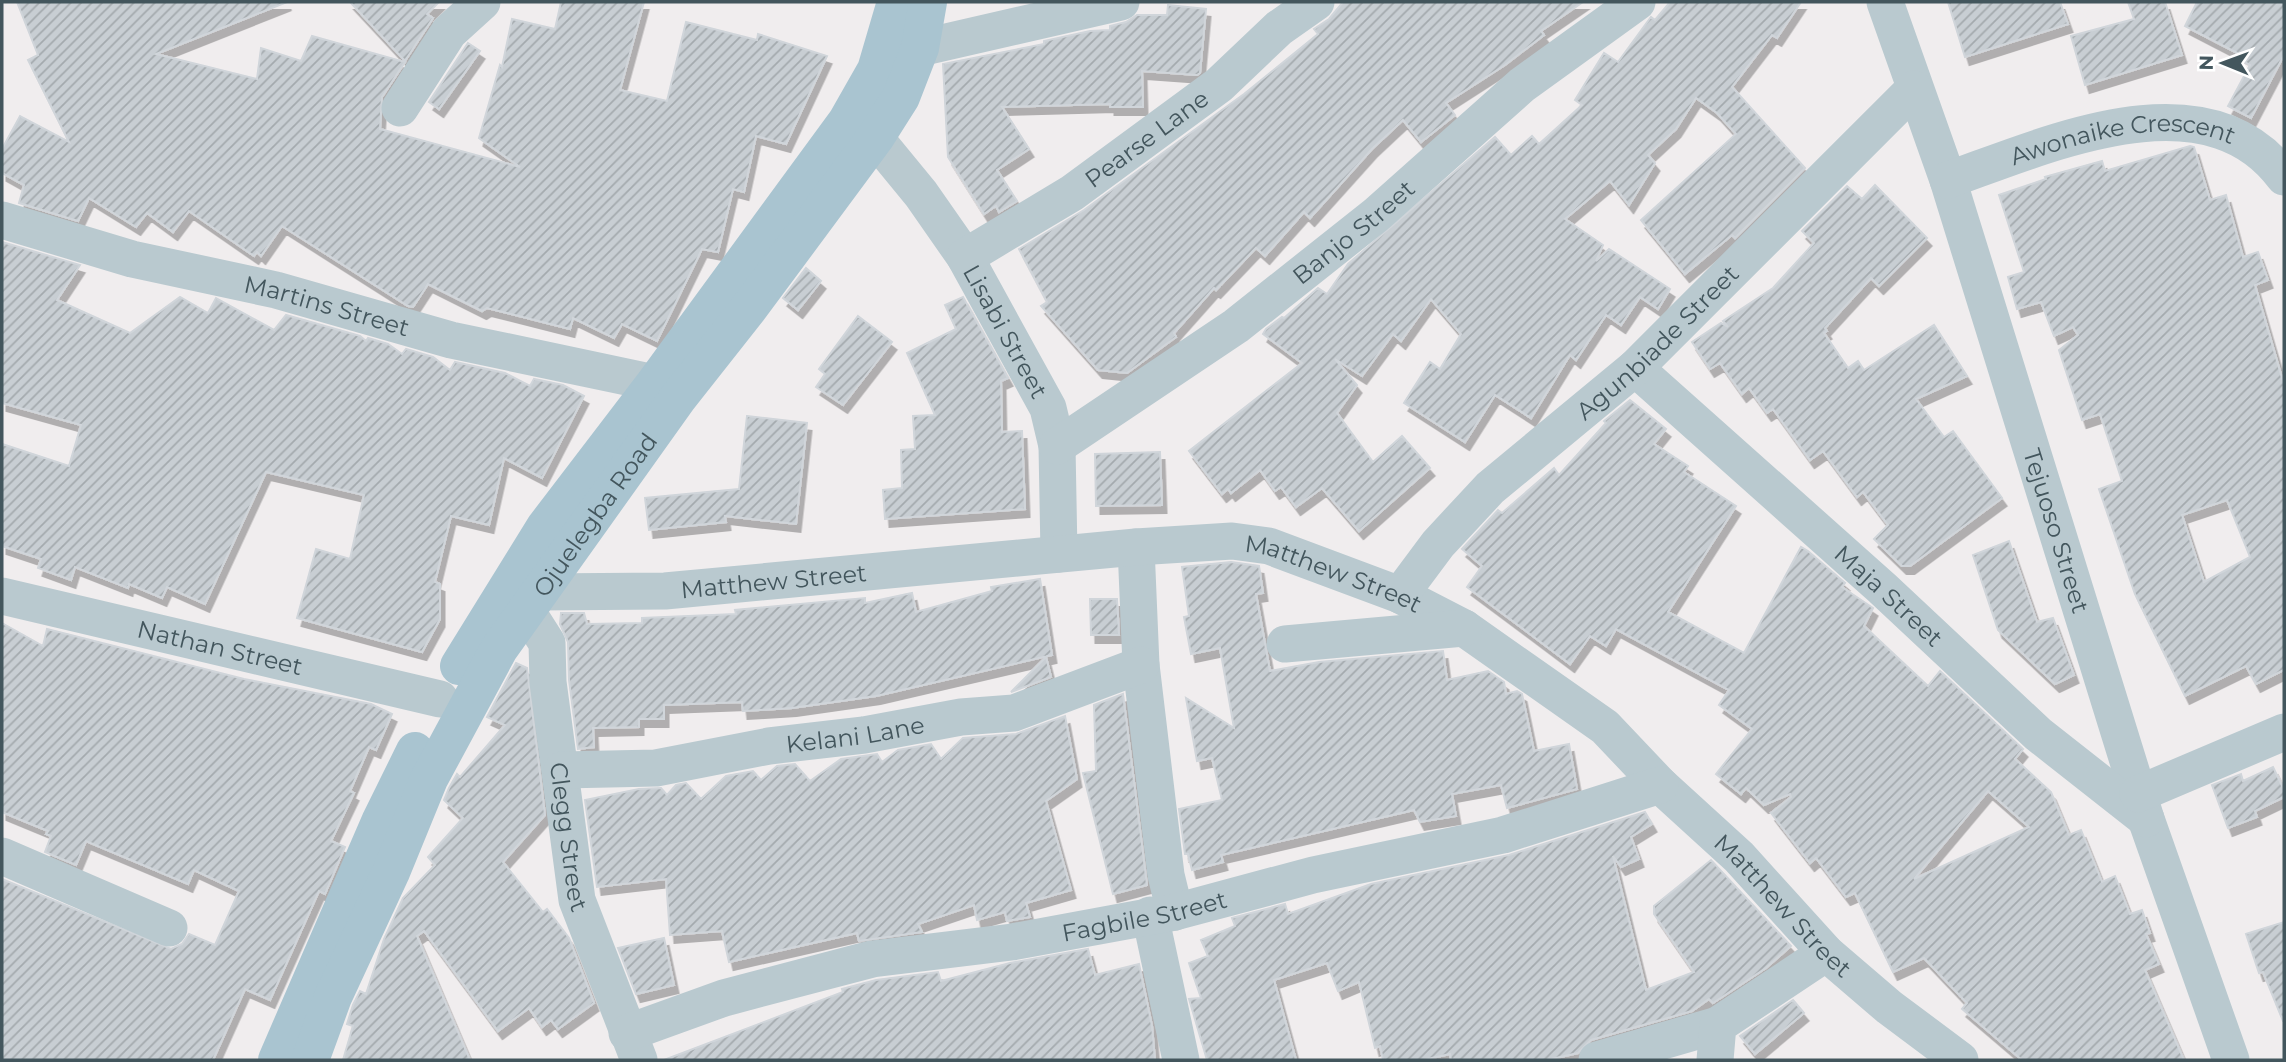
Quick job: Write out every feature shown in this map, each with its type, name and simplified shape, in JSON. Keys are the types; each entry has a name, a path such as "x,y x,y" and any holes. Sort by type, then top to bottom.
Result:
{"main road":[{"name":"Ojuelegba Road","path":"278,1060 380,822 440,699 545,527 655,383 847,121 876,70 896,2"},
{"name":"Ojuelegba Road","path":"310,1060 333,997 391,872 429,779 468,703 532,601 575,545 678,398 749,308 875,138 901,97 920,48 929,2"}],"street":[{"path":"400,108 449,32 482,2"},
{"path":"920,48 1121,2"},
{"name":"Pearse Lane","path":"965,257 1072,193 1219,85 1275,15 1316,2"},
{"name":"Banjo Street","path":"1057,446 1236,326 1376,215 1522,85 1637,2"},
{"name":"Tejuoso Street","path":"1885,2 1948,180 2142,807 2231,1060"},
{"name":"Agunbiade Street","path":"1400,595 1438,544 1490,488 1635,368 1914,89"},
{"name":"Awonaike Crescent","path":"1948,180 2085,135 2162,122 2200,123 2230,133 2271,159 2284,177"},
{"name":"Lisabi Street","path":"875,138 921,194 965,257 1048,408 1057,446 1059,554"},
{"name":"Martins Street","path":"2,220 132,259 276,290 452,340 655,383"},
{"name":"Maja Street","path":"1635,368 1882,588 2038,734 2142,807"},
{"name":"Matthew Street","path":"532,601 1136,547 1233,541 1269,546 1400,595 1464,628 1605,727 1660,785 1739,857 1825,953 1889,1007 1960,1060"},
{"path":"1136,547 1141,665 1166,875 1163,913 1181,1060"},
{"name":"Nathan Street","path":"2,596 440,699"},
{"name":"Clegg Street","path":"532,601 547,642 548,682 562,770 576,900 633,1047"},
{"path":"1285,644 1464,628"},
{"name":"Kelani Lane","path":"562,770 656,768 769,746 864,735 961,717 1014,713 1141,665"},
{"path":"2142,807 2284,733"},
{"name":"Fagbile Street","path":"633,1047 724,998 872,959 1012,942 1163,913 1312,875 1503,835 1660,785"},
{"path":"2,856 169,928"},
{"path":"1597,1060 1718,1024 1825,953"},
{"path":"1715,1060 1718,1024"}],"building":[{"path":"17,2 287,2 156,54 257,79 261,48 301,61 312,36 405,62 382,97 380,129 520,167 479,138 500,65 502,67 512,19 555,29 561,2 644,2 620,90 667,101 686,22 757,40 758,34 827,56 786,144 756,136 744,192 733,189 718,252 702,249 657,341 622,324 614,338 573,318 570,329 487,308 482,311 428,284 413,307 408,306 282,226 261,256 257,252 254,256 189,211 173,232 147,213 136,227 89,198 78,221 19,203 24,185 2,173 2,149 20,116 69,142 28,60 38,55"},
{"path":"350,2 439,2 427,14 433,18 405,61"},
{"path":"1343,2 1583,2 1541,31 1544,35 1505,65 1446,103 1455,115 1421,142 1403,120 1372,149 1310,218 1304,212 1265,256 1256,248 1216,290 1214,288 1174,333 1176,337 1127,373 1098,370 1041,306 1047,302 1019,249 1084,210 1244,94 1318,34 1314,29 1329,19"},
{"path":"1670,2 1801,2 1777,38 1772,35 1732,87 1805,168 1735,238 1732,235 1685,274 1641,220 1736,134 1717,113 1696,98 1676,129 1648,155 1655,163 1629,205 1610,181 1565,219 1603,245 1596,261 1609,249 1670,289 1658,309 1640,297 1621,325 1606,315 1576,360 1570,355 1531,418 1495,395 1465,442 1404,403 1430,362 1440,369 1461,334 1431,299 1401,341 1393,334 1362,376 1335,359 1357,385 1337,413 1373,462 1402,436 1430,468 1359,531 1322,488 1296,507 1281,487 1275,491 1260,470 1231,493 1228,489 1222,494 1189,451 1302,363 1263,334 1266,329 1284,318 1318,288 1327,294 1348,264 1495,137 1511,155 1532,136 1539,144 1582,105 1575,100 1604,53 1618,62 1651,17 1655,20"},
{"path":"1948,2 2060,2 2068,24 1965,57"},
{"path":"2128,2 2165,2 2182,55 2085,85 2071,36 2134,19"},
{"path":"2197,2 2284,2 2284,55 2251,118 2228,106 2250,65 2245,62 2247,58 2185,26"},
{"path":"1168,5 1206,9 1200,73 1197,75 1142,71 1143,107 1110,107 1110,104 1002,107 1029,149 997,170 1017,201 999,212 996,206 984,214 948,157 943,64 1044,44 1044,41 1090,31 1110,30 1110,26 1126,22 1137,15 1167,15"},
{"path":"468,43 480,51 439,109 429,102"},
{"path":"2194,147 2210,200 2226,195 2243,257 2258,252 2268,280 2255,285 2284,385 2284,670 2256,684 2246,666 2185,696 2135,594 2099,489 2122,481 2100,414 2082,420 2059,350 2078,335 2073,327 2054,336 2041,302 2017,309 2008,277 2024,272 1999,195 2046,179 2045,177 2102,161 2105,171","holes":["2227,500 2250,557 2204,582 2182,515"]},
{"path":"1875,185 1927,238 1879,286 1871,278 1825,328 1827,331 1824,333 1848,368 1858,361 1864,370 1934,325 1967,376 1916,399 1944,437 1953,431 2002,498 1910,566 1902,566 1874,539 1888,525 1863,492 1857,497 1823,451 1810,460 1773,409 1767,413 1749,388 1742,394 1720,363 1710,369 1692,342 1721,323 1728,327 1723,321 1773,288 1814,243 1802,231 1847,186 1862,199"},
{"path":"2,242 80,265 57,300 130,333 180,297 208,313 216,298 274,330 286,315 360,336 366,341 368,338 388,344 402,354 406,349 433,357 450,370 455,362 505,373 530,386 534,379 563,385 584,396 542,478 504,458 489,525 451,516 435,582 440,584 440,619 422,652 297,618 316,549 350,559 364,495 266,472 205,604 167,587 162,598 129,584 128,588 75,567 71,580 38,568 41,559 2,546 2,444 69,466 81,425 2,403"},
{"path":"806,268 821,281 798,310 783,298"},
{"path":"963,297 1008,378 1001,381 1002,432 1022,431 1025,509 885,519 883,490 902,488 901,450 915,449 913,416 935,415 907,353 956,329 945,305"},
{"path":"858,316 892,342 843,405 816,387 825,374 819,369"},
{"path":"1630,400 1666,429 1654,444 1688,466 1684,472 1736,506 1668,612 1744,653 1801,547 1845,583 1842,587 1873,608 1864,626 1928,686 1940,671 2023,749 2015,759 2051,792 2069,835 2081,830 2102,882 2115,876 2130,914 2142,910 2150,933 2146,934 2159,964 2145,970 2184,1060 2022,1060 1962,1009 1967,1003 1924,958 1893,972 1855,893 1846,897 1816,858 1810,863 1771,813 1791,797 1790,794 1764,805 1746,788 1741,794 1716,774 1752,729 1719,705 1729,690 1616,629 1606,646 1590,636 1570,664 1467,587 1482,566 1462,549 1498,510 1502,513 1554,468 1559,475 1606,423 1604,421","holes":["1988,791 2029,827 1914,879"]},
{"path":"747,416 807,423 796,524 725,516 726,522 649,530 645,498 739,489"},
{"path":"1160,452 1162,505 1096,506 1095,454"},
{"path":"2009,541 2037,622 2053,618 2074,675 2055,684 1998,630 1973,555"},
{"path":"1231,562 1259,566 1263,593 1256,594 1270,671 1319,662 1443,651 1447,680 1488,671 1504,682 1506,694 1517,691 1522,694 1534,751 1569,744 1577,789 1507,808 1501,785 1452,794 1456,816 1420,822 1414,810 1221,855 1223,862 1192,870 1188,854 1185,854 1179,809 1222,800 1212,758 1197,761 1186,698 1234,728 1220,648 1191,654 1184,617 1189,616 1182,567"},
{"path":"1040,579 1052,655 876,696 792,708 743,711 742,702 664,705 664,719 639,719 639,727 593,728 594,747 578,749 569,680 568,642 560,624 561,613 584,613 587,624 642,623 642,618 736,614 735,610 865,598 865,603 912,593 916,612 992,591 991,587"},
{"path":"1090,599 1117,599 1119,635 1091,635"},
{"path":"2,623 43,646 47,629 244,679 371,704 392,714 376,750 369,747 350,791 354,793 331,841 345,847 325,894 319,891 270,1000 245,989 213,1060 2,1060 2,879 171,949 182,944 189,934 215,945 239,891 194,870 188,884 86,841 76,865 45,852 51,836 46,834 48,831 2,812"},
{"path":"1046,657 1051,677 1011,692"},
{"path":"516,663 527,668 545,815 503,862 543,912 547,909 569,938 594,1003 558,1029 551,1020 542,1027 529,1008 498,1031 424,931 417,936 470,1060 343,1060 353,1026 347,1024 353,1005 360,991 366,994 384,939 403,898 435,865 428,857 463,818 444,800 449,788 457,774 460,777 505,725 487,717"},
{"path":"1123,694 1147,885 1113,894 1083,773 1096,771 1094,705"},
{"path":"1065,716 1077,779 1046,801 1071,890 1026,903 1030,917 1007,921 1005,912 977,920 974,905 918,924 922,932 859,941 857,933 729,962 722,931 670,935 666,879 597,887 585,800 639,789 661,788 667,795 676,785 686,783 701,799 726,776 753,771 761,780 777,766 795,764 810,781 841,759 877,754 882,762 898,750 931,744 941,759 963,738 1016,734"},
{"path":"2273,767 2284,790 2284,797 2255,811 2257,817 2228,828 2212,785 2241,774 2243,781"},
{"path":"1645,812 1652,824 1631,837 1639,859 1621,867 1613,856 1646,990 1694,972 1654,914 1654,906 1711,860 1791,946 1766,968 1713,1003 1709,999 1692,1011 1591,1040 1578,1053 1547,1060 1451,1060 1450,1054 1423,1060 1383,1060 1380,1046 1375,1048 1359,982 1338,991 1327,963 1274,980 1296,1060 1207,1060 1189,999 1201,998 1189,963 1208,956 1201,940 1235,926 1232,918 1285,904 1288,914 1371,884 1509,855"},
{"path":"2284,922 2283,1021 2263,972 2259,973 2246,934"},
{"path":"664,938 674,985 636,994 618,948"},
{"path":"1088,949 1095,975 1139,964 1152,1026 1155,1060 664,1060 843,992 842,989 876,980 938,972 941,981 1010,963"},
{"path":"1793,1000 1804,1013 1755,1054 1740,1036"}]}
